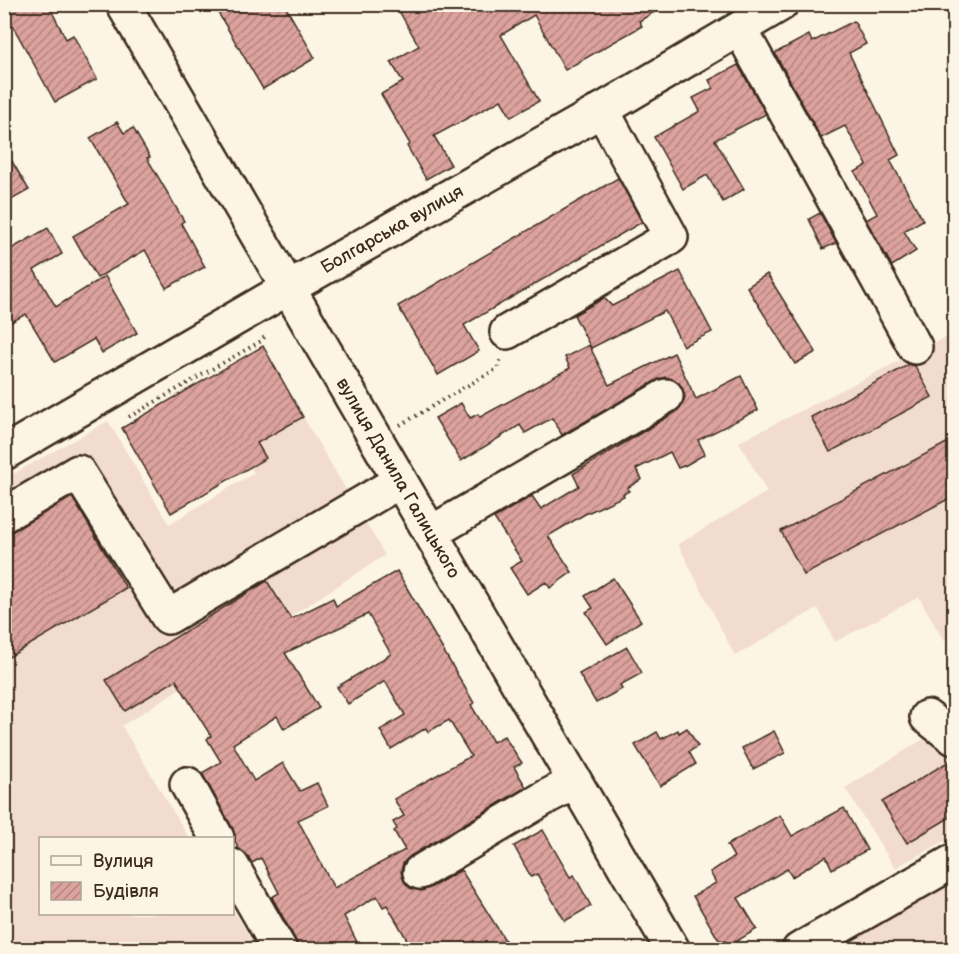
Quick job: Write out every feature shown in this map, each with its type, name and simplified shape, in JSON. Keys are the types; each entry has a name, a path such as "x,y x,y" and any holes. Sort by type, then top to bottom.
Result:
{"main road":[{"name":"вулиця Данила Галицького","path":"123,4 673,950"},
{"name":"Болгарська вулиця","path":"4,453 288,288 602,110 781,4"},
{"path":"740,29 915,347"},
{"path":"507,332 671,237 602,110"},
{"path":"431,533 666,396"},
{"path":"4,515 78,472 168,617 400,481"},
{"path":"927,717 954,738"},
{"path":"420,872 575,782"},
{"path":"187,784 216,837"},
{"path":"799,950 954,861"},
{"path":"234,870 280,950"}],"path":[{"path":"392,430 498,368 507,332"},
{"path":"129,417 261,341 268,333"}],"shaded area":[{"path":"954,333 954,635 944,641 919,597 835,642 818,608 735,656 678,544 767,492 739,442"},
{"path":"303,417 385,555 122,726 188,837 39,837 39,915 234,915 234,911 257,949 5,949 4,479 108,421 169,524 254,473 250,467 257,443"},
{"path":"954,720 954,836 895,868 845,788"},
{"path":"954,861 954,949 799,949"}],"building":[{"path":"15,4 48,4 66,39 73,35 97,79 55,102 4,10"},
{"path":"213,4 284,4 315,58 263,89"},
{"path":"395,4 668,4 639,21 642,26 565,70 534,15 501,35 539,101 511,117 501,100 434,136 451,165 426,179 407,146 410,144 381,94 403,82 391,62 419,46"},
{"path":"854,21 866,44 849,53 899,155 890,160 923,220 904,231 916,251 892,266 866,220 877,214 855,172 867,165 845,126 821,138 775,53 809,35 812,42"},
{"path":"738,65 766,114 715,140 744,189 723,202 707,175 683,189 654,137 700,111 693,98 713,88 709,80"},
{"path":"117,122 124,133 133,128 150,157 147,158 184,221 181,223 205,267 166,288 145,250 97,278 73,236 129,204 90,138"},
{"path":"4,148 29,190 4,204"},
{"path":"618,178 642,222 464,325 479,351 438,375 398,306"},
{"path":"820,213 836,243 823,249 809,219"},
{"path":"48,228 62,254 34,270 56,307 105,276 137,333 102,353 94,339 55,362 26,314 4,326 4,253"},
{"path":"680,271 712,332 683,346 665,311 591,348 574,315 604,298 612,306"},
{"path":"767,274 816,352 795,364 747,287"},
{"path":"589,345 609,385 674,353 696,399 741,376 758,410 698,440 705,454 686,465 678,468 670,452 636,469 642,479 627,488 629,491 623,494 624,496 585,514 548,536 572,572 550,588 546,582 527,594 510,568 522,561 494,518 532,496 541,509 579,486 573,474 676,412 685,397 682,387 675,380 665,377 657,380 562,435 552,418 525,433 520,425 461,461 435,418 461,403 470,418 478,414 480,417 570,368 565,357"},
{"path":"263,346 303,417 257,443 266,458 171,513 122,428"},
{"path":"910,364 915,366 932,397 830,452 811,417"},
{"path":"954,439 954,496 804,575 781,531"},
{"path":"72,497 126,588 4,660 4,534"},
{"path":"397,571 474,703 471,705 493,742 504,736 522,763 514,767 526,787 410,856 403,863 401,872 410,888 421,891 461,870 505,940 490,950 479,950 474,941 459,950 413,950 387,905 383,907 377,896 344,916 361,950 301,950 272,897 279,893 261,858 252,863 248,856 239,849 235,842 233,829 202,773 221,762 207,739 211,736 176,680 125,711 106,680 267,581 291,619 333,598 336,606","holes":["368,614 391,654 337,687 348,704 385,681 405,715 380,730 391,749 426,728 428,732 449,720 471,756 394,799 404,816 393,822 397,829 394,831 405,850 334,888 298,820 328,806 317,783 300,791 283,763 254,781 233,744 277,716 284,729 319,708 285,653"]},
{"path":"613,578 641,621 607,644 586,612 593,608 585,596"},
{"path":"627,647 642,673 620,685 622,689 596,703 579,674"},
{"path":"687,728 698,746 689,752 696,764 660,786 635,745 657,732 661,739"},
{"path":"774,731 785,753 753,769 742,748"},
{"path":"954,758 954,815 907,843 882,802"},
{"path":"844,808 867,850 832,869 826,856 792,877 787,869 738,898 757,929 732,944 718,939 693,896 716,883 710,872 734,857 727,845 780,815 792,836"},
{"path":"543,830 570,877 574,875 591,906 565,921 537,874 531,877 514,846"}]}
